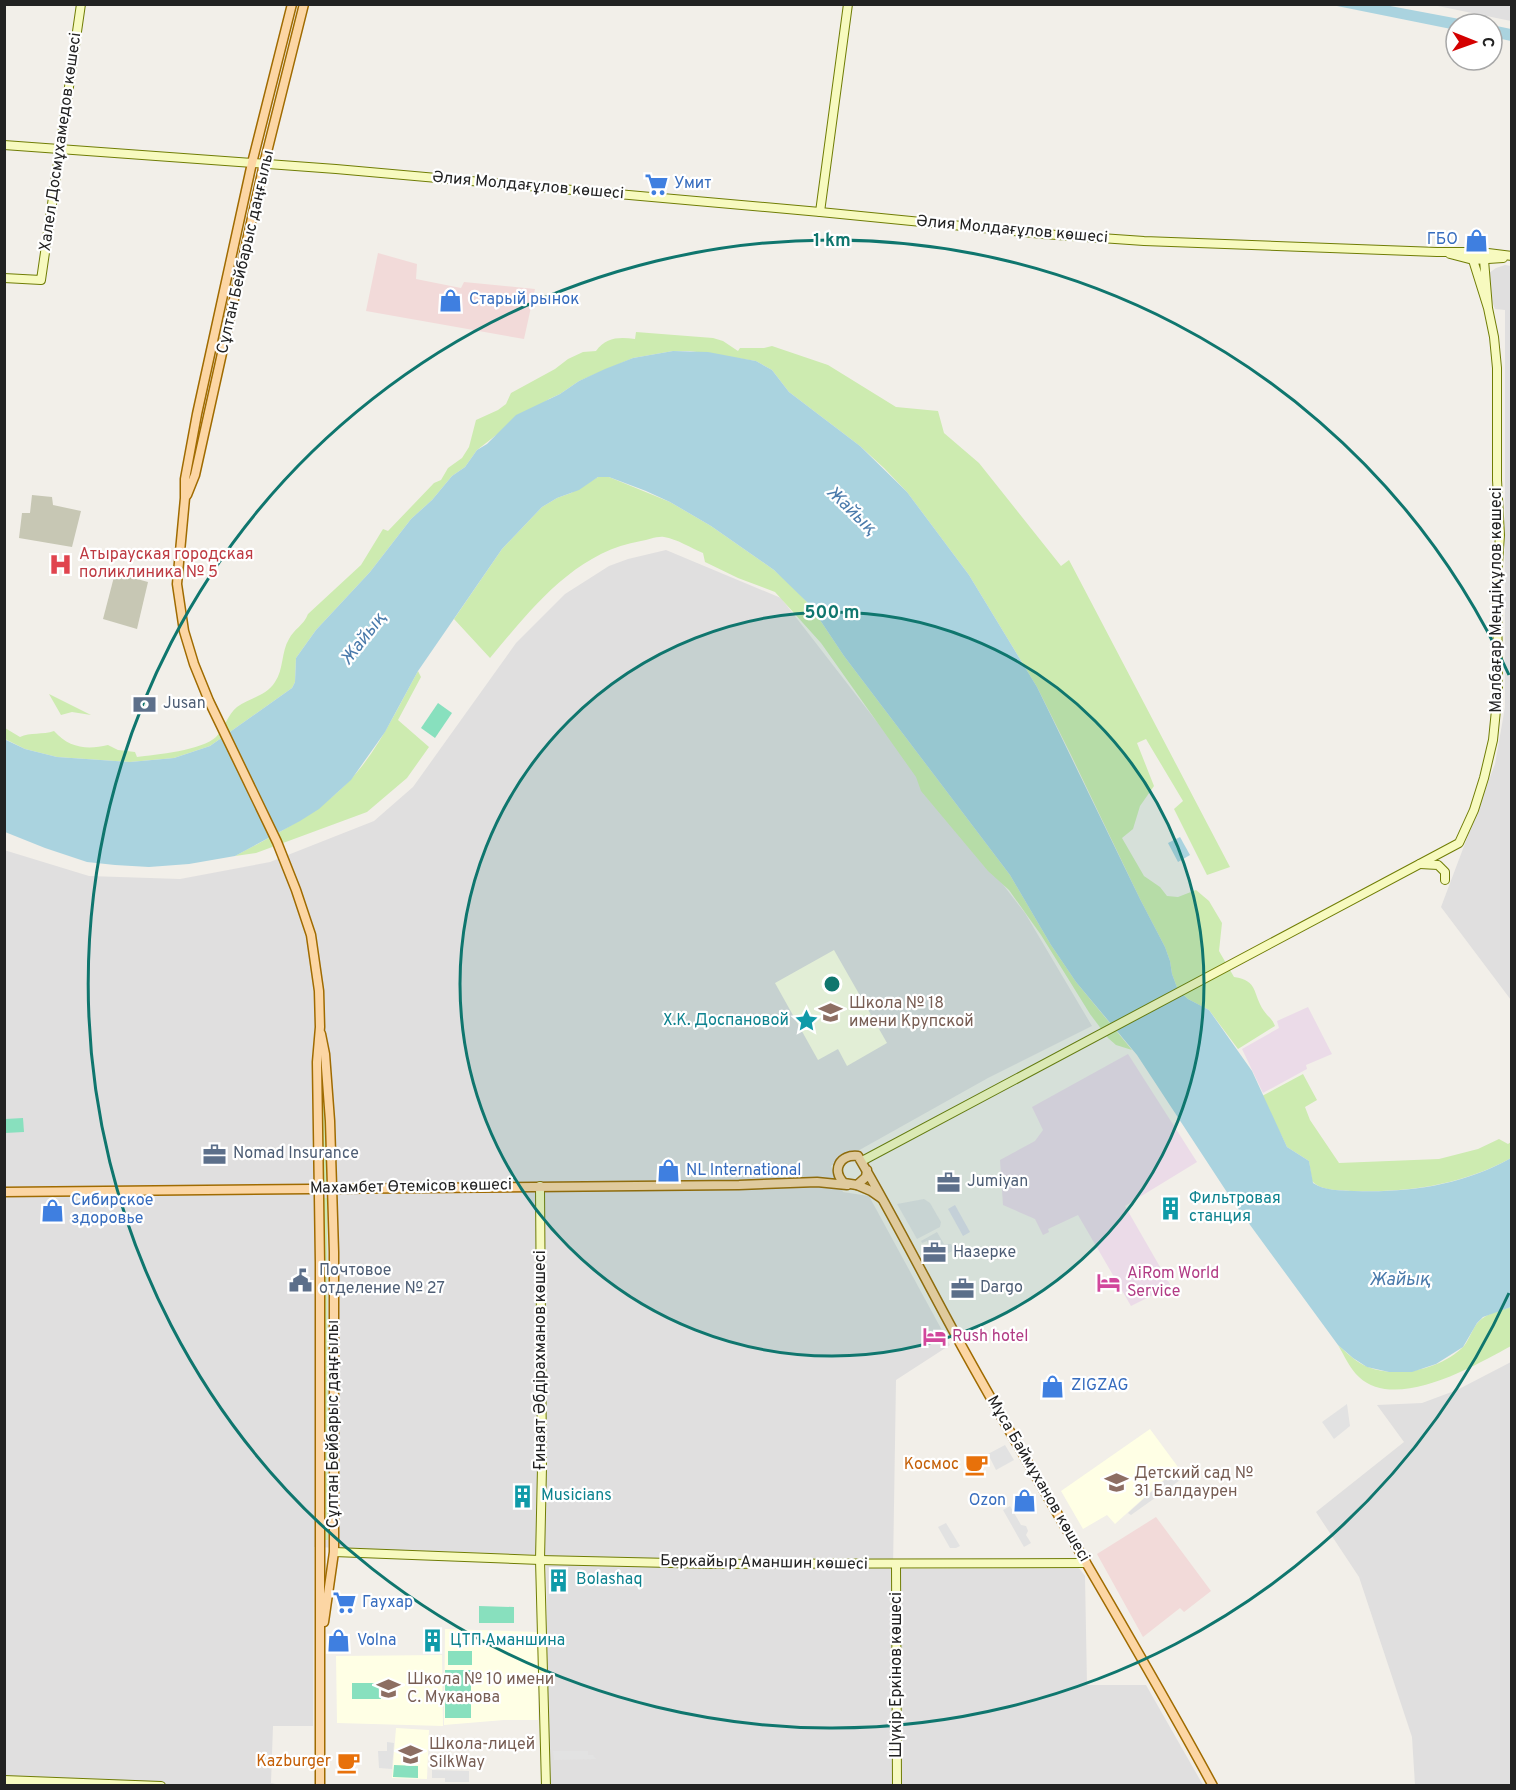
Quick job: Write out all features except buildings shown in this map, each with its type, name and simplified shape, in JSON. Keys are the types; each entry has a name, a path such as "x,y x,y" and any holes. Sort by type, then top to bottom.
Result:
{"main road":[{"name":"Халел Досмұхамедов көшесі","path":"4,278 41,280 81,4"},
{"path":"820,212 848,4"},
{"path":"291,8 297,14 303,9"},
{"name":"Сұлтан Бейбарыс даңғылы","path":"291,8 252,164 184,479 185,498 177,584 184,631 194,664 277,842 296,890 311,935 319,991 320,1027 317,1062 322,1784"},
{"name":"Сұлтан Бейбарыс даңғылы","path":"185,498 195,475 264,164 303,9"},
{"name":"Әлия Молдағұлов көшесі","path":"4,145 336,169 1054,235 1144,241 1480,252 1512,257"},
{"name":"Әлия Молдағұлов көшесі","path":"1446,252 1473,260 1512,257"},
{"path":"1473,260 1480,252"},
{"name":"Малбағар Меңдіқұлов көшесі","path":"1480,252 1484,260 1482,279"},
{"path":"1460,258 1482,279 1497,261 1512,257"},
{"name":"Малбағар Меңдіқұлов көшесі","path":"862,1161 1459,843 1474,810 1484,778 1497,715 1497,578 1500,535 1497,480 1497,368 1494,337 1482,279 1473,260"},
{"path":"1418,864 1438,865 1445,872 1445,880"},
{"name":"Сұлтан Бейбарыс даңғылы","path":"320,1027 325,1054 333,1189 334,1552 324,1614 322,1784"},
{"path":"852,1185 866,1177 867,1170 858,1156 848,1155 840,1162 839,1177 852,1185 871,1191 883,1200"},
{"path":"817,1182 838,1168"},
{"name":"Мұса Баймұханов көшесі","path":"867,1170 944,1314 1213,1785"},
{"name":"Махамбет Өтемісов көшесі","path":"4,1192 739,1185 817,1182 852,1185"},
{"name":"Ғинаят Әбдірахманов көшесі","path":"540,1186 542,1444 540,1560 546,1785"},
{"name":"Беркайыр Аманшин көшесі","path":"334,1552 540,1560 896,1565 1086,1563"},
{"name":"Шүкір Еркінов көшесі","path":"896,1565 897,1785"},
{"path":"320,1566 329,1568 332,1566"},
{"path":"4,1780 161,1785"}],"shaded area":[{"path":"1433,5 1511,5 1511,21 1504,20 1504,12 1467,12"},
{"name":"Старый рынок","path":"378,253 417,264 416,279 461,288 464,282 535,289 524,339 366,311"},
{"path":"1505,265 1511,266 1511,1000 1441,907 1495,764 1505,707 1505,310 1495,309 1488,291 1489,273"},
{"path":"32,495 52,497 53,505 81,511 72,547 19,538 22,513 30,513"},
{"path":"666,550 781,598 1025,913 1092,1026 988,1078 831,1166 843,1192 869,1196 950,1345 896,1380 893,1569 1079,1568 1085,1576 1087,1685 1146,1685 1203,1785 549,1785 546,1555 314,1547 313,1726 273,1726 271,1783 281,1785 5,1785 4,850 89,876 180,879 270,862 374,821 413,787 516,643 565,594 609,566"},
{"path":"115,573 148,582 137,629 103,619"},
{"name":"Школа № 18 имени Крупской","path":"834,950 887,1043 847,1066 838,1049 818,1060 775,983"},
{"path":"1308,1007 1332,1054 1306,1065 1307,1069 1263,1093 1242,1049 1279,1028 1277,1021"},
{"path":"1128,1054 1197,1162 1125,1206 1171,1286 1131,1306 1078,1215 1048,1229 1049,1232 1043,1235 1035,1219 1003,1205 1000,1160 1035,1141 1043,1130 1032,1107"},
{"path":"924,1199 930,1203 941,1222 940,1227 917,1239 897,1204"},
{"path":"955,1205 970,1232 963,1236 948,1209"},
{"path":"937,1232 944,1244 951,1244 954,1250 945,1255 942,1250 929,1246 927,1241 922,1243 921,1241"},
{"path":"1511,1362 1511,1785 1415,1785 1412,1737 1359,1577 1316,1512 1404,1442 1377,1405 1422,1403 1457,1390"},
{"path":"1347,1404 1350,1426 1334,1439 1322,1422"},
{"name":"Детский сад № 31 Балдаурен","path":"1150,1429 1178,1467 1115,1524 1107,1515 1083,1529 1061,1491"},
{"path":"1005,1445 1014,1460 996,1470 988,1454"},
{"path":"1177,1469 1183,1478 1131,1515 1128,1513"},
{"path":"1010,1506 1021,1525 1026,1526 1028,1531 1026,1535 1031,1543 1024,1547 1003,1510"},
{"path":"1156,1517 1211,1591 1184,1612 1180,1608 1143,1637 1097,1554"},
{"path":"946,1523 960,1546 956,1548 950,1548 938,1527"},
{"path":"445,1629 538,1632 538,1720 504,1720 444,1725"},
{"name":"Школа № 10 имени С. Муканова","path":"442,1655 443,1726 337,1723 336,1656"},
{"name":"Школа-лицей SilkWay","path":"396,1728 429,1730 427,1779 392,1778"},
{"path":"387,1742 394,1743 392,1769 379,1768 378,1751 387,1751"},
{"path":"553,1751 588,1751 588,1755 593,1755 596,1759 554,1760"},
{"path":"432,1770 469,1771 469,1782 445,1782 445,1778 432,1778"}],"green space":[{"path":"636,332 713,338 723,341 738,351 740,348 772,346 828,365 896,407 938,411 944,433 979,463 1061,566 1069,560 1230,867 1207,875 1174,809 1183,801 1146,739 1137,743 1154,786 1140,806 1133,829 1122,838 1144,876 1160,887 1167,896 1178,897 1196,890 1209,901 1222,923 1219,951 1234,977 1248,981 1254,989 1260,1005 1275,1026 1238,1049 1209,1010 1188,999 1178,990 1165,947 1037,687 969,575 907,492 884,468 860,446 789,392 772,370 756,361 690,351 673,351 633,358 579,381 495,436 477,450 465,467 452,476 432,500 411,519 370,572 316,630 296,658 295,682 292,688 210,746 174,758 130,762 57,757 25,749 5,739 5,728 20,737 54,731 72,744 86,747 108,745 118,750 135,752 137,757 178,751 210,742 219,734 237,707 271,687 278,677 286,644 291,636 308,614 361,565 383,529 388,531 434,483 441,480 448,468 462,458 469,447 476,420 498,410 506,404 511,393 555,369 568,359 583,352 596,351 604,343 613,339 635,339"},
{"path":"598,477 609,477 670,502 711,526 774,570 810,605 844,656 1010,875 1051,945 1076,982 1132,1050 1116,1045 1108,1038 1009,890 988,871 921,791 916,777 821,643 775,592 705,562 703,553 679,542 664,537 653,538 617,547 575,570 538,602 490,658 454,619 502,549 542,507"},
{"path":"418,671 421,677 398,720 429,747 407,778 367,812 256,853 235,856 310,813 350,780 379,742"},
{"path":"49,694 91,715 72,712 61,715"},
{"path":"438,703 452,713 435,738 421,728"},
{"path":"1303,1074 1317,1100 1305,1107 1310,1120 1339,1163 1439,1159 1478,1149 1499,1139 1508,1144 1511,1142 1511,1158 1473,1175 1413,1189 1351,1191 1320,1187 1312,1181 1309,1161 1287,1147 1262,1096"},
{"path":"325,1095 328,1182 323,1182 320,1096"},
{"path":"23,1118 24,1132 5,1133 5,1119"},
{"path":"322,1198 327,1198 328,1540 323,1540"},
{"path":"1511,1307 1511,1346 1478,1364 1436,1382 1414,1388 1393,1390 1375,1386 1359,1377 1338,1345 1368,1367 1392,1372 1419,1370 1444,1361 1455,1354 1464,1346 1480,1320 1489,1314"},
{"path":"479,1606 514,1607 514,1623 479,1623"},
{"path":"448,1651 472,1651 472,1665 448,1665"},
{"path":"445,1670 471,1670 471,1718 445,1718"},
{"path":"352,1683 381,1683 381,1699 352,1699"},
{"path":"394,1765 418,1766 418,1778 393,1777"}],"water":[{"path":"1332,5 1385,5 1444,16 1444,28"},
{"path":"1504,28 1511,29 1511,41 1504,40"},
{"name":"Жайық","path":"673,351 708,352 756,361 772,370 789,392 860,446 907,492 969,575 1037,687 1165,947 1178,990 1188,999 1209,1010 1252,1071 1287,1147 1309,1161 1313,1183 1327,1189 1344,1190 1415,1189 1474,1175 1511,1158 1511,1307 1483,1317 1463,1347 1436,1364 1412,1372 1389,1372 1367,1367 1338,1345 1234,1203 1137,1055 1076,982 1051,945 1010,875 844,656 810,605 774,570 711,526 670,502 609,477 598,477 579,490 557,498 542,507 502,549 418,671 385,732 351,780 319,809 300,821 235,856 189,864 149,867 87,862 5,832 4,739 25,749 57,757 130,762 174,758 210,746 292,688 295,682 296,658 316,630 370,572 411,519 432,500 452,476 465,467 477,450 487,444 516,415 605,369 633,358"},
{"path":"1180,837 1190,855 1178,862 1168,843"}],"place":[{"name":"Умит","path":"656,184"},
{"name":"ГБО","path":"1476,240"},
{"name":"Старый рынок","path":"451,300"},
{"name":"Атырауская городская поликлиника № 5","path":"61,564"},
{"name":"Jusan","path":"145,704"},
{"name":"Школа № 18 имени Крупской","path":"831,1013"},
{"name":"Х.К. Доспановой","path":"807,1021"},
{"name":"Nomad Insurance","path":"215,1154"},
{"name":"NL International","path":"668,1171"},
{"name":"Jumiyan","path":"949,1182"},
{"name":"Фильтровая станция","path":"1171,1208"},
{"name":"Сибирское здоровье","path":"53,1210"},
{"name":"Назерке","path":"935,1253"},
{"name":"Почтовое отделение № 27","path":"301,1280"},
{"name":"AiRom World Service","path":"1109,1283"},
{"name":"Dargo","path":"962,1288"},
{"name":"Rush hotel","path":"934,1337"},
{"name":"ZIGZAG","path":"1053,1386"},
{"name":"Космос","path":"977,1465"},
{"name":"Детский сад № 31 Балдаурен","path":"1116,1483"},
{"name":"Musicians","path":"523,1496"},
{"name":"Ozon","path":"1024,1501"},
{"name":"Bolashaq","path":"558,1580"},
{"name":"Гаухар","path":"344,1603"},
{"name":"Volna","path":"339,1641"},
{"name":"ЦТП Аманшина","path":"432,1641"},
{"name":"Школа № 10 имени С. Муканова","path":"389,1689"},
{"name":"Школа-лицей SilkWay","path":"411,1754"},
{"name":"Kazburger","path":"349,1762"}]}
